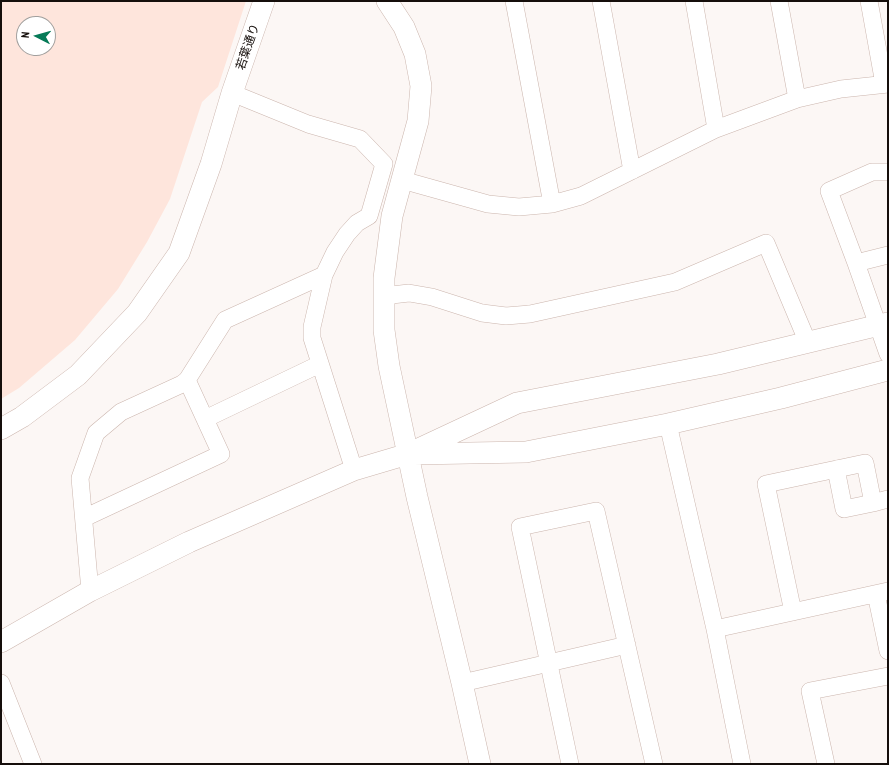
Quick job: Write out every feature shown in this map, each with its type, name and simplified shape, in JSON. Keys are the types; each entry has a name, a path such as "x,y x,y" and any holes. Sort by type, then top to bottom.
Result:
{"street":[{"name":"若葉通り","path":"1,429 22,416 78,375 137,313 179,252 211,164 232,93 264,1"},
{"path":"386,1 404,27 415,54 421,86 418,121 392,216 386,256 383,296 384,330 389,366 417,497 480,764"},
{"path":"514,1 552,204"},
{"path":"601,1 632,170"},
{"path":"694,1 716,129"},
{"path":"779,1 797,99"},
{"path":"402,180 488,204 519,207 552,204 581,196 716,129 797,99 841,89 886,84 869,1"},
{"path":"232,93 308,124 360,139 384,164 368,216 357,223 347,234 335,252 324,275 312,327 312,338 354,470"},
{"path":"888,172 872,172 829,191 856,263 883,325 888,354"},
{"path":"383,296 409,294 432,297 482,314 506,316 530,314 675,282 766,243 808,343"},
{"path":"856,263 888,255"},
{"path":"90,592 80,478 96,432 121,412 182,384 187,380 225,320 324,275"},
{"path":"1,642 90,592 189,542 354,470 408,454 517,403 718,364 883,325"},
{"path":"205,418 320,364"},
{"path":"408,454 526,452 668,424 781,398 888,370"},
{"path":"84,518 221,454 187,380"},
{"path":"668,424 714,629 742,764"},
{"path":"793,612 766,484 836,469 865,463 881,501 844,509 836,469"},
{"path":"570,764 520,527 596,511 654,764"},
{"path":"714,629 882,593 888,651"},
{"path":"462,683 627,645"},
{"path":"826,764 810,691 888,676"},
{"path":"1,683 33,764"}],"shaded area":[{"path":"1,1 246,1 218,87 202,102 170,199 147,242 118,289 75,340 19,388 1,399"}]}
